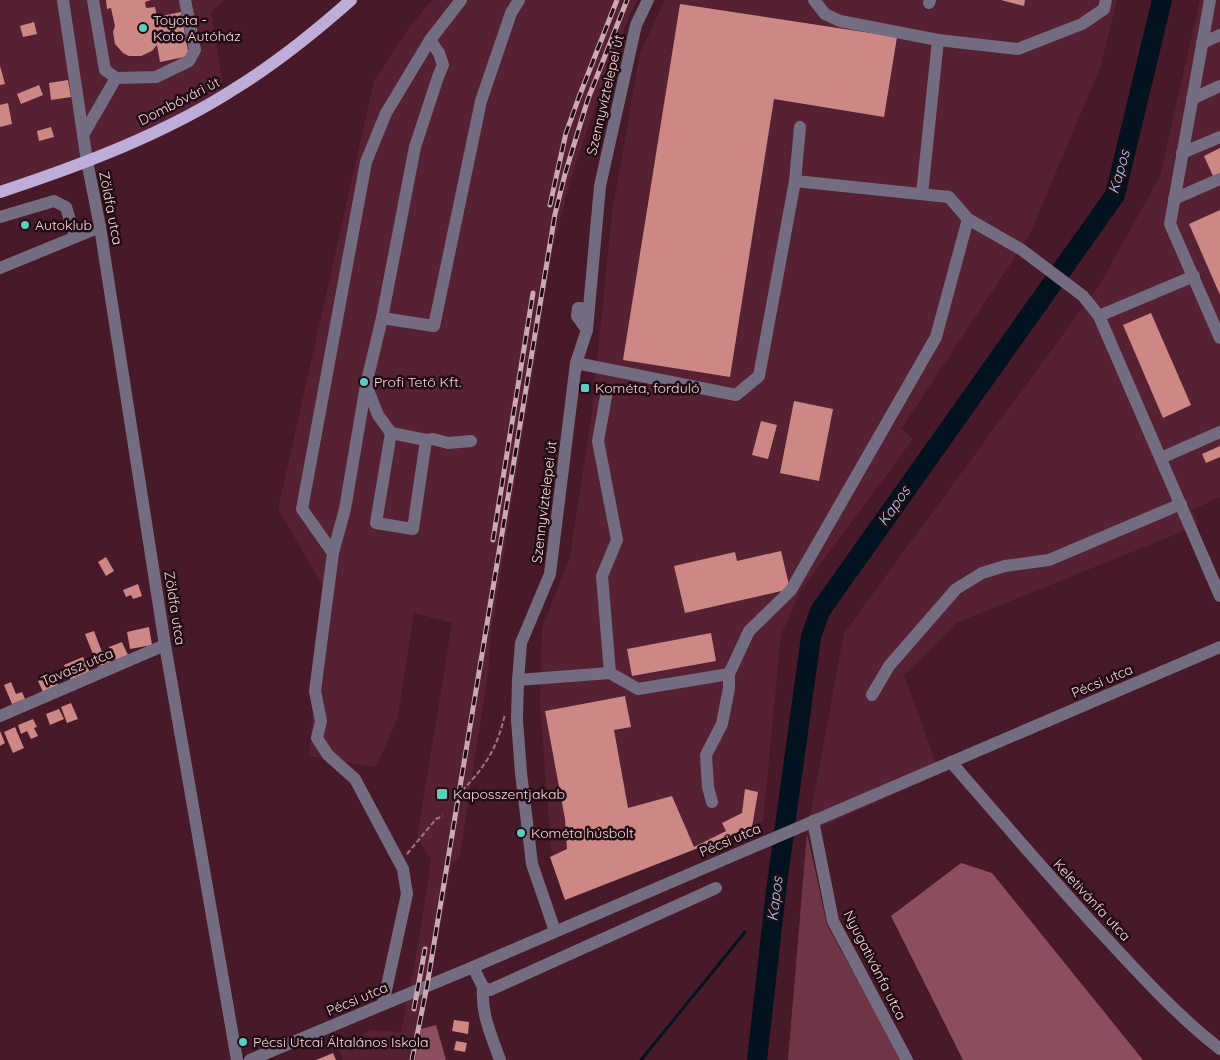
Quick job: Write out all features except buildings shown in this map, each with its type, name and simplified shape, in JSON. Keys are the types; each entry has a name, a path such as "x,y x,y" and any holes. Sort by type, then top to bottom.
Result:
{"main road":[{"name":"Dombóvári út","path":"0,192 86,161 172,124 240,86 294,47 350,0"}],"street":[{"name":"Zöldfa utca","path":"63,0 86,161 100,227 165,645 237,1060"},
{"path":"93,0 105,70 116,78 156,77 190,61 195,50 185,0"},
{"path":"333,553 302,508 366,162 386,113 430,40 461,0"},
{"path":"382,318 434,326 481,101 511,13 519,0"},
{"name":"Szennyvíztelepei út","path":"554,931 532,864 521,773 517,720 521,643 550,574 576,363 587,324 600,186 636,25 648,0"},
{"path":"814,0 825,14 840,21 938,40 1018,49 1082,24 1104,9 1106,0"},
{"path":"1210,0 1170,224 1220,338"},
{"path":"1202,43 1220,35"},
{"path":"383,1004 407,894 403,869 355,779 328,755 317,738 321,721 315,691 333,553 345,509 366,385 382,318 415,148 443,66 439,53 430,40"},
{"path":"922,194 938,40"},
{"path":"83,135 116,78"},
{"path":"1192,99 1220,86"},
{"path":"576,363 736,395 759,376 796,181 800,126"},
{"path":"1182,153 1220,137"},
{"path":"1174,199 1220,179"},
{"path":"796,181 949,197 968,219 1022,250 1083,296 1099,316 1220,596"},
{"path":"0,217 54,201 66,207 76,237"},
{"path":"712,802 708,787 706,755 722,724 729,688 729,674 750,631 791,590 936,337 968,219"},
{"path":"0,268 100,227"},
{"path":"1099,316 1194,276"},
{"path":"366,385 378,415 391,433 448,443 471,441"},
{"path":"607,391 598,442 617,540 602,576 610,672"},
{"path":"1161,458 1220,432"},
{"path":"391,433 376,523 413,529 426,440"},
{"path":"872,695 889,666 956,589 982,573 1005,566 1049,560 1181,504"},
{"name":"Tavasz utca","path":"0,716 165,645"},
{"name":"Pécsi utca","path":"250,1060 473,967 1220,647"},
{"path":"518,680 610,672 638,688 729,674"},
{"name":"Keletivánfa utca","path":"951,762 1048,875 1149,984 1194,1027 1220,1048"},
{"name":"Nyugativánfa utca","path":"807,824 832,922 908,1060"},
{"path":"482,988 490,990 716,888"},
{"path":"473,967 482,988 484,1017 500,1060"}],"path":[{"path":"462,791 489,760 499,736 505,712"},
{"path":"398,860 408,853 436,819 442,816"}],"shaded area":[{"path":"0,0 225,0 211,12 225,97 87,168 0,197"},
{"path":"432,0 638,0 629,17 602,86 570,182 552,251 491,634 489,666 460,856 452,864 415,1060 343,1060 338,1046 371,1030 401,1032 419,939 431,860 417,837 452,623 414,613 398,717 376,767 309,756 324,588 278,509 374,81 410,26"},
{"path":"665,0 1117,0 1100,68 1029,236 901,429 913,439 801,590 781,635 763,822 569,899 551,850 540,704 542,628 570,557 592,412 612,213 640,53"},
{"path":"1200,0 1220,0 1220,497 1192,510 1199,525 956,623 904,675 940,774 807,833 844,633 1100,284 1160,176"},
{"path":"807,833 827,925 902,1060 788,1060"},
{"path":"961,863 992,873 1143,1060 963,1060 891,916"},
{"path":"436,1025 446,1060 415,1060 421,1029"}],"waterway":[{"name":"Kapos","path":"757,1060 776,891 811,637 820,611 1115,195 1162,0"},
{"path":"641,1060 745,932"}],"railway":[{"path":"550,205 566,133 617,0"},
{"path":"412,1060 427,986 555,214 588,99 627,0"},
{"path":"493,540 533,293"},
{"path":"414,1009 425,949"}],"place":[{"name":"Toyota - Koto Autóház","path":"143,28"},
{"name":"Autoklub","path":"25,225"},
{"name":"Profi Tető Kft.","path":"364,382"},
{"name":"Kométa, forduló","path":"585,388"},
{"name":"Kaposszentjakab","path":"442,794"},
{"name":"Kométa húsbolt","path":"521,833"},
{"name":"Pécsi Utcai Általános Iskola","path":"243,1042"}]}
